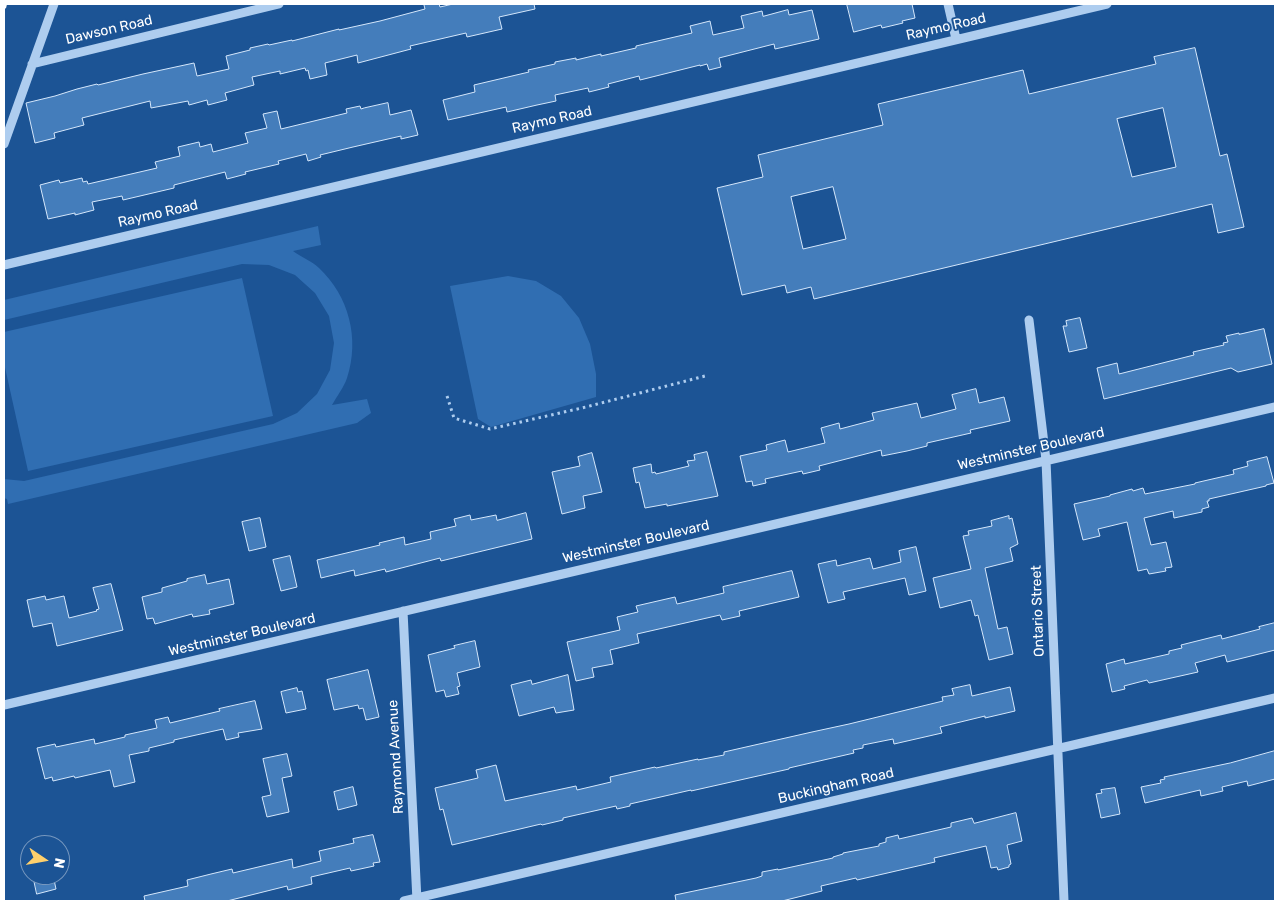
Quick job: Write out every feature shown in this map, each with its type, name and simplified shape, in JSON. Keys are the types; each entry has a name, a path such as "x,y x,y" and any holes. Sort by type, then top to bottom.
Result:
{"street":[{"path":"4,144 54,4"},
{"name":"Dawson Road","path":"32,64 279,4"},
{"path":"948,4 956,38"},
{"name":"Raymo Road","path":"4,264 956,38 1107,4"},
{"name":"Ontario Street","path":"1029,320 1046,460 1064,901"},
{"name":"Westminster Boulevard","path":"4,705 1275,407"},
{"name":"Raymond Avenue","path":"403,611 417,900"},
{"name":"Buckingham Road","path":"404,901 417,900 1275,698"}],"path":[{"path":"447,396 454,418 490,429 586,407 705,376"}],"shaded area":[{"path":"318,226 321,245 293,251 316,266 329,279 338,292 349,319 352,333 351,363 346,381 332,405 367,399 371,413 357,423 8,504 7,499 4,498 4,479 24,481 273,424 297,413 317,394 330,370 334,343 329,316 315,293 295,275 269,265 242,264 4,320 4,300"},
{"path":"508,276 536,281 561,296 579,318 590,344 596,374 596,397 491,427 478,419 450,286"},
{"path":"242,278 273,416 28,471 4,363 4,332"}],"building":[{"path":"439,4 440,7 453,4 534,4 535,9 499,17 502,29 467,37 466,33 410,46 411,49 358,63 357,55 325,63 327,75 310,79 308,70 306,71 305,68 280,74 280,71 252,77 254,85 225,93 227,100 208,105 207,100 189,105 188,101 151,108 150,101 82,118 84,125 54,133 55,138 35,143 26,103 97,84 194,63 197,76 229,69 226,56 250,50 250,48 292,41 380,21 425,9 424,5"},
{"path":"847,4 912,4 915,18 882,28 881,25 854,32"},
{"path":"788,10 789,15 812,10 819,39 775,49 774,44 719,58 721,67 709,70 707,64 640,80 639,76 608,84 609,87 589,92 588,88 555,95 556,101 507,112 506,107 448,120 443,100 475,92 474,85 529,72 528,70 555,64 555,62 576,58 576,60 601,54 601,56 692,33 690,26 710,21 713,35 744,28 741,16 762,11 763,16"},
{"path":"1195,48 1220,156 1227,154 1244,227 1218,233 1212,204 814,299 811,287 787,293 785,285 742,295 717,188 763,177 758,155 883,125 878,104 1023,70 1029,94 1156,64 1154,57","holes":["1163,108 1176,167 1132,177 1117,119","833,187 846,239 803,249 791,197"]},
{"path":"388,103 390,115 411,110 418,135 401,139 401,136 353,147 320,155 321,157 308,161 306,154 278,161 279,164 245,172 246,174 227,179 225,172 174,185 174,188 123,200 122,196 92,202 94,210 48,219 40,185 59,180 60,183 82,178 83,182 87,181 88,184 157,168 155,162 180,156 178,147 199,142 200,147 211,144 213,152 248,143 245,133 267,128 263,114 277,111 281,129 347,113 346,109 360,106 361,109"},
{"path":"1080,318 1087,348 1069,352 1063,326 1067,326 1066,321"},
{"path":"1264,329 1272,364 1238,372 1231,368 1104,399 1097,368 1117,363 1119,374 1194,355 1193,352 1224,345 1223,343 1228,342 1226,336"},
{"path":"976,389 979,403 1004,397 1010,421 970,430 971,433 927,443 927,446 907,451 882,456 881,450 819,466 820,470 803,474 802,471 765,479 766,483 753,486 752,481 746,482 740,456 767,450 766,445 785,440 788,452 825,443 821,428 839,423 840,429 874,420 872,413 917,403 921,418 956,409 952,395"},
{"path":"707,452 718,496 667,506 667,504 645,508 639,482 636,483 633,468 651,464 652,473 655,472 656,474 689,466 687,461 695,460 694,455"},
{"path":"592,453 602,492 583,496 585,508 562,514 552,472 580,466 578,457"},
{"path":"1267,457 1274,483 1209,499 1207,501 1209,507 1202,509 1202,512 1174,518 1173,511 1144,518 1151,545 1166,542 1172,567 1165,568 1166,571 1149,574 1147,569 1138,571 1127,522 1098,529 1100,536 1083,540 1074,504 1132,489 1133,491 1143,488 1145,494 1195,484 1234,474 1233,470 1248,466 1247,462"},
{"path":"526,513 532,539 441,561 440,558 386,572 385,569 355,576 354,570 321,578 317,560 380,545 379,543 404,537 405,545 431,539 430,532 456,526 454,519 470,515 471,520 496,515 497,520"},
{"path":"1009,516 1009,519 1012,518 1018,544 1010,548 1013,561 985,568 998,629 1007,627 1013,654 989,660 978,615 975,616 971,600 940,608 933,578 971,569 963,536 969,535 968,531 992,526 991,521"},
{"path":"260,518 266,547 249,551 242,522"},
{"path":"916,547 926,591 909,595 905,578 843,592 845,599 828,603 818,564 836,560 837,566 870,558 873,569 901,562 899,551"},
{"path":"290,556 297,587 281,591 273,560"},
{"path":"792,571 799,597 739,611 740,616 722,620 720,615 637,634 639,643 610,650 613,664 592,668 594,677 576,681 567,642 620,630 617,617 638,612 636,606 675,597 677,604 724,593 723,587"},
{"path":"205,575 207,584 229,579 234,604 209,610 210,614 193,617 192,614 155,624 153,618 147,619 142,597 162,592 162,588 187,581 187,579"},
{"path":"111,584 123,630 57,646 52,623 33,627 27,600 45,596 46,600 64,596 69,618 97,611 99,609 93,588"},
{"path":"1275,623 1275,650 1227,662 1225,655 1195,663 1198,672 1149,683 1147,680 1124,686 1125,689 1112,692 1106,664 1124,659 1125,664 1169,654 1169,651 1182,648 1181,645 1221,635 1222,639"},
{"path":"475,641 480,667 457,673 460,686 457,687 459,694 446,697 444,690 436,692 428,655"},
{"path":"368,670 379,717 366,720 363,708 359,709 358,705 334,710 327,680"},
{"path":"568,675 574,710 556,713 554,707 519,716 511,685 531,680 532,684"},
{"path":"970,685 972,696 1010,687 1015,711 940,727 942,733 894,744 893,739 863,745 863,748 853,750 854,753 789,769 630,804 630,806 617,809 616,806 452,845 443,809 440,810 435,788 478,778 476,770 496,765 505,801 576,786 577,790 611,782 610,777 724,755 724,752 943,701 942,697 954,695 952,689"},
{"path":"297,688 298,692 302,691 306,709 286,713 281,692"},
{"path":"255,701 262,729 238,733 239,737 226,740 223,729 174,740 174,742 149,748 149,751 129,755 135,782 114,787 110,770 75,778 74,776 53,781 52,777 45,779 37,748 55,744 56,747 94,739 95,744 157,728 155,720 168,717 170,723"},
{"path":"1275,751 1275,779 1248,786 1247,781 1222,787 1223,791 1201,796 1200,790 1145,803 1141,787 1161,783 1160,780 1165,779 1164,777"},
{"path":"287,754 292,776 282,778 289,812 267,817 262,797 271,795 263,759"},
{"path":"353,787 357,805 338,810 334,792"},
{"path":"1115,788 1120,814 1101,818 1096,794 1102,793 1101,790"},
{"path":"1016,813 1022,841 1007,845 1011,864 1009,867 998,870 997,867 991,868 986,846 934,858 935,862 857,880 856,878 821,886 822,891 782,901 676,901 675,895 756,878 762,876 762,872 833,858 843,853 879,846 879,844 886,842 886,838 898,835 899,839 951,827 951,823 972,818 974,823"},
{"path":"373,835 380,862 373,863 374,866 351,871 350,868 311,877 312,884 288,890 287,886 227,901 145,901 144,896 188,886 187,880 232,869 233,873 292,859 293,868 321,861 319,851 354,843 353,839"},
{"path":"35,885 55,885 56,889 37,894"}],"railway":[{"path":"4,8 5,4"}]}
